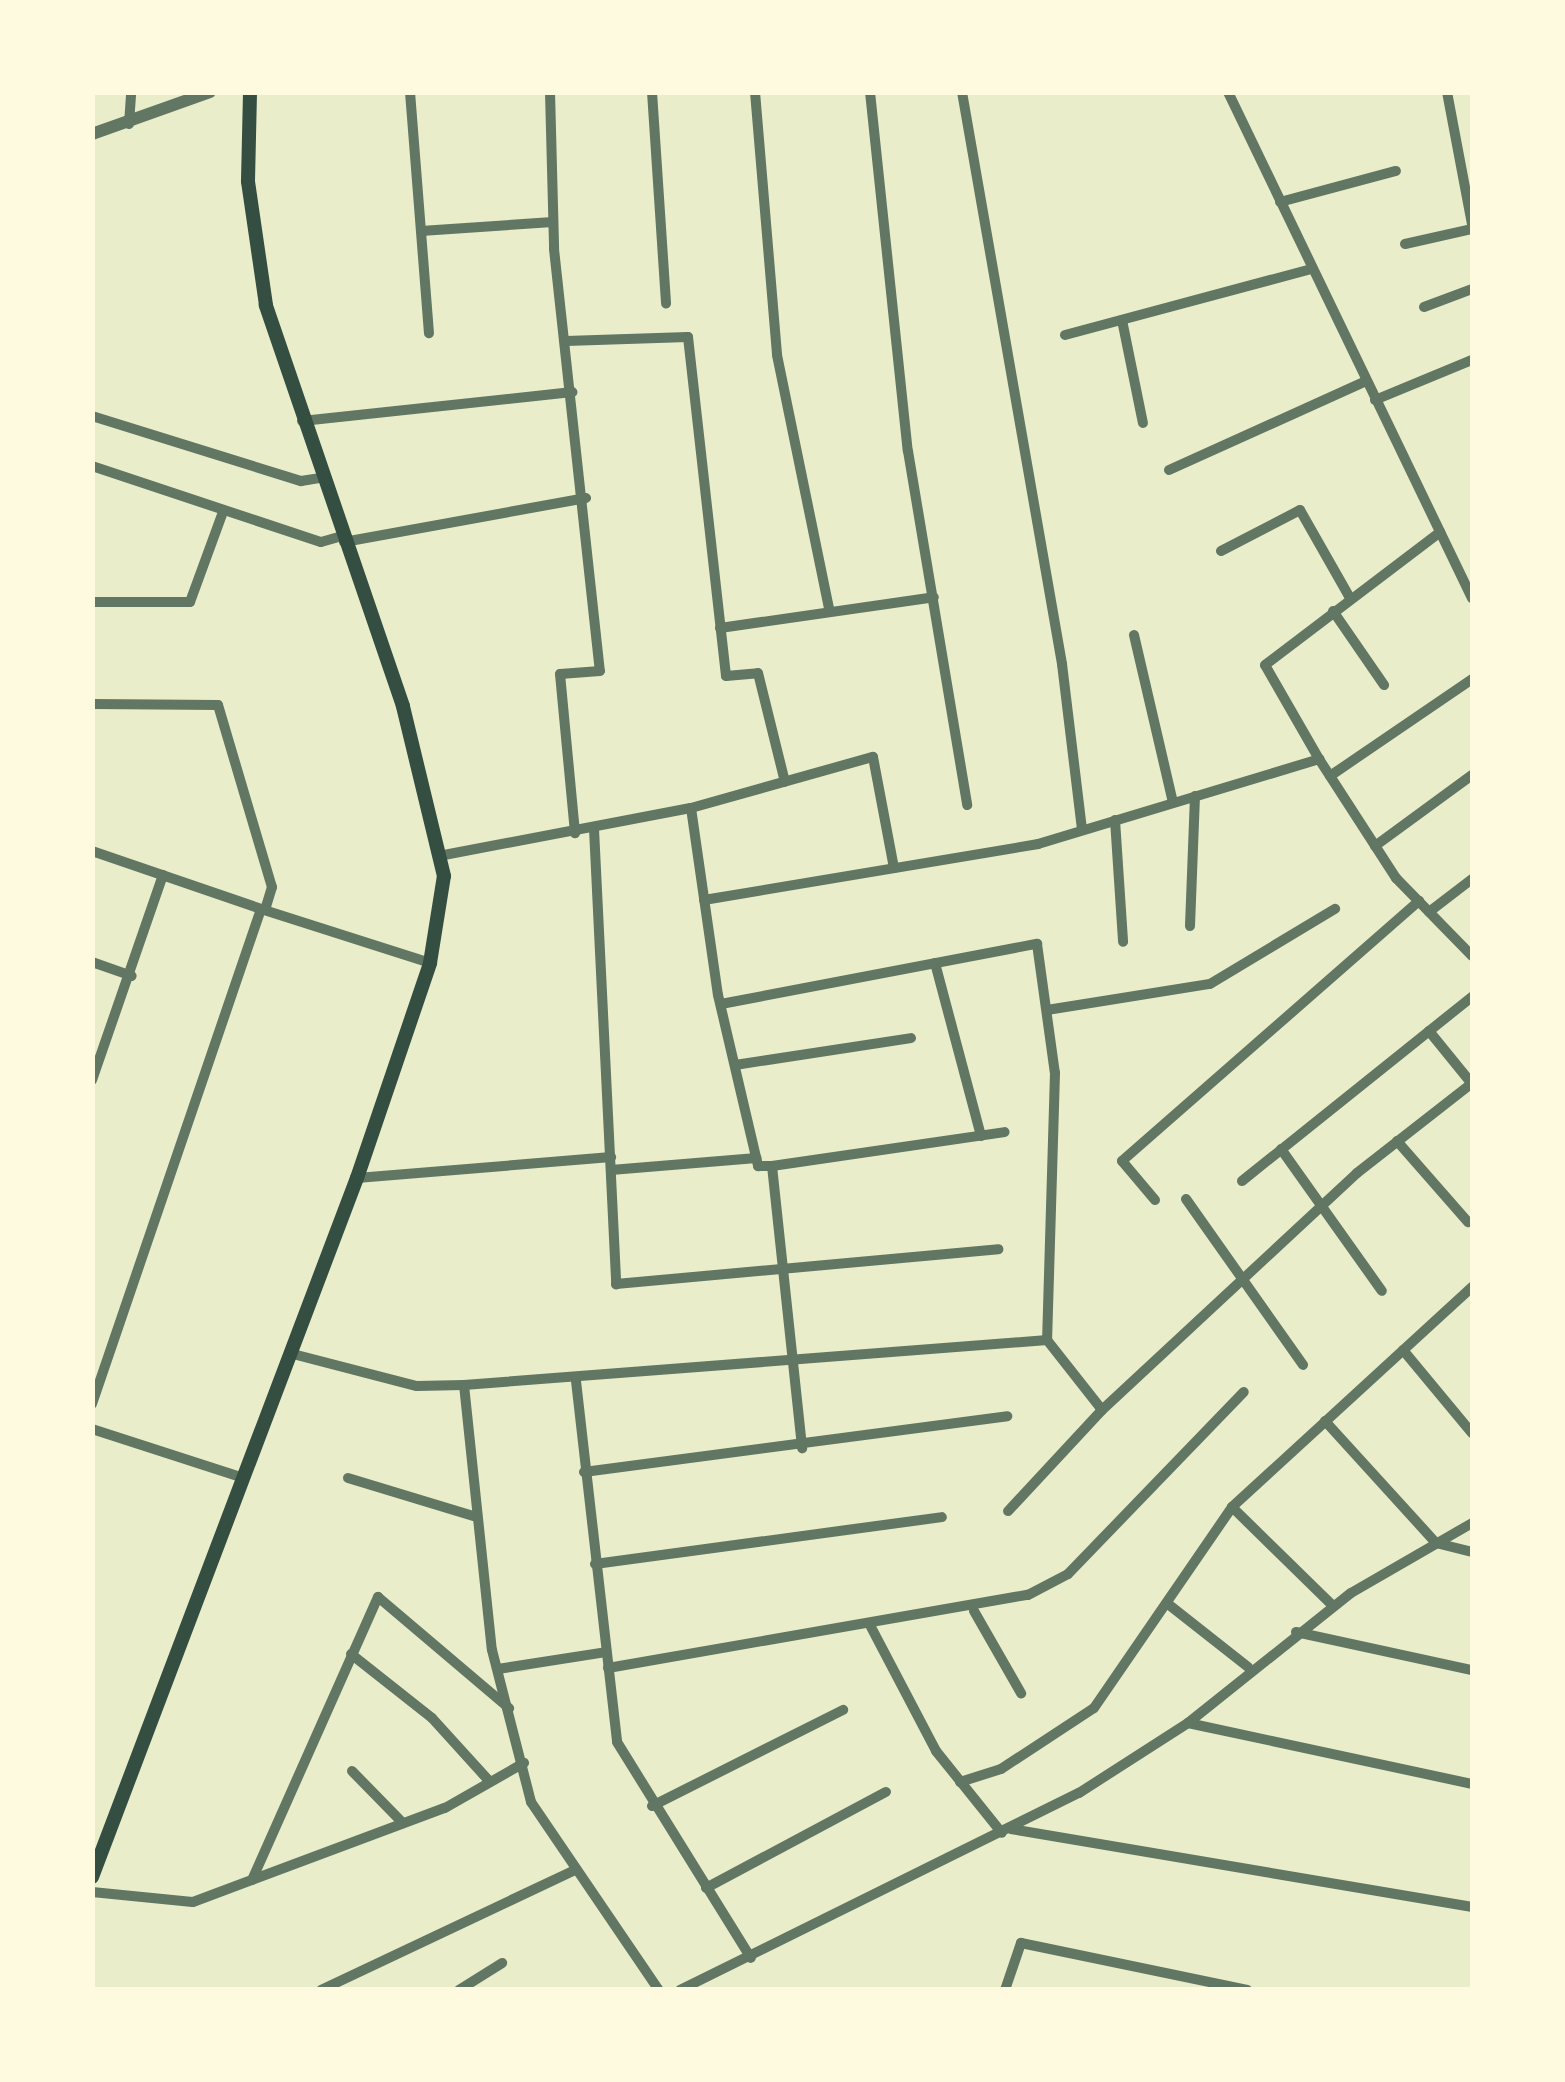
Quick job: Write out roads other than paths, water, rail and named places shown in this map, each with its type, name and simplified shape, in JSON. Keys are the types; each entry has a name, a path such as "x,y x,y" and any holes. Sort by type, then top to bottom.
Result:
{"main road":[{"path":"92,1877 356,1178 430,963 444,856 266,304 248,180 250,92"}],"street":[{"path":"129,124 131,92"},
{"path":"92,134 210,92"},
{"path":"410,92 429,333"},
{"path":"550,92 553,222 586,498 600,671 560,674 575,833"},
{"path":"652,92 666,304"},
{"path":"754,92 777,355 829,609"},
{"path":"870,92 908,451 966,805"},
{"path":"962,92 1062,664 1082,830"},
{"path":"1228,92 1472,598"},
{"path":"1405,244 1472,226 1447,92"},
{"path":"1280,202 1396,172"},
{"path":"421,231 553,222"},
{"path":"1065,335 1312,268"},
{"path":"1424,307 1472,289"},
{"path":"1122,320 1143,424"},
{"path":"566,341 688,337 726,676 758,673 785,782"},
{"path":"1374,400 1472,360"},
{"path":"1169,470 1366,382"},
{"path":"302,421 572,392"},
{"path":"92,416 300,481 321,478"},
{"path":"92,466 321,542 586,498"},
{"path":"1221,550 1300,510 1350,598"},
{"path":"92,602 190,602 223,512"},
{"path":"1440,532 1265,665 1375,846 1419,901 1472,956"},
{"path":"1460,574 1472,565"},
{"path":"720,628 829,609 934,597"},
{"path":"1333,611 1384,685"},
{"path":"1134,635 1173,802"},
{"path":"1330,776 1472,680"},
{"path":"92,704 218,705 272,888 92,1404"},
{"path":"444,856 692,808 873,757 894,868"},
{"path":"704,900 894,868 1082,830 1320,759"},
{"path":"1375,846 1472,776"},
{"path":"1190,926 1195,796"},
{"path":"692,808 720,1004 757,1158"},
{"path":"1114,820 1124,942"},
{"path":"594,830 616,1284 782,1265 998,1249"},
{"path":"92,851 430,963"},
{"path":"94,1073 132,976 163,876"},
{"path":"1429,912 1472,878"},
{"path":"1155,1200 1122,1161 1419,901"},
{"path":"1046,1010 1210,984 1335,909"},
{"path":"720,1004 1037,944 1055,1073 1047,1340 1102,1410"},
{"path":"92,962 132,976"},
{"path":"935,963 981,1136"},
{"path":"1242,1181 1472,997"},
{"path":"1008,1511 1102,1410 1318,1209 1472,1084 1429,1031"},
{"path":"735,1065 911,1038"},
{"path":"611,1170 757,1158 772,1166 1005,1132"},
{"path":"1398,1141 1468,1222"},
{"path":"1282,1149 1318,1209 1382,1291"},
{"path":"356,1178 610,1157"},
{"path":"772,1166 802,1448"},
{"path":"1186,1199 1303,1365"},
{"path":"960,1782 1001,1769 1094,1708 1232,1507 1472,1287"},
{"path":"289,1353 417,1386 576,1381 1047,1340"},
{"path":"1403,1350 1472,1432"},
{"path":"576,1381 618,1742 652,1806 750,1958"},
{"path":"464,1385 473,1516 498,1670 524,1762 530,1802 660,1990"},
{"path":"608,1668 974,1611 1068,1574 1244,1392"},
{"path":"584,1472 802,1448 1006,1416"},
{"path":"1325,1421 1436,1543 1472,1552"},
{"path":"92,1430 241,1477"},
{"path":"348,1478 473,1516"},
{"path":"1232,1507 1333,1606"},
{"path":"596,1564 942,1517"},
{"path":"680,1990 1006,1831 1188,1722 1248,1667 1333,1606 1472,1523"},
{"path":"252,1880 378,1597 510,1709"},
{"path":"1168,1604 1248,1667"},
{"path":"974,1611 1021,1693"},
{"path":"871,1626 960,1782 1006,1831 1472,1908"},
{"path":"1296,1632 1472,1670"},
{"path":"498,1670 606,1652"},
{"path":"351,1654 432,1718 490,1782"},
{"path":"652,1806 843,1710"},
{"path":"1188,1722 1472,1784"},
{"path":"92,1892 192,1902 404,1823 524,1762"},
{"path":"352,1771 404,1823"},
{"path":"706,1888 886,1792"},
{"path":"321,1990 575,1870"},
{"path":"1005,1990 1022,1943 1247,1990"},
{"path":"460,1990 502,1964"}]}
